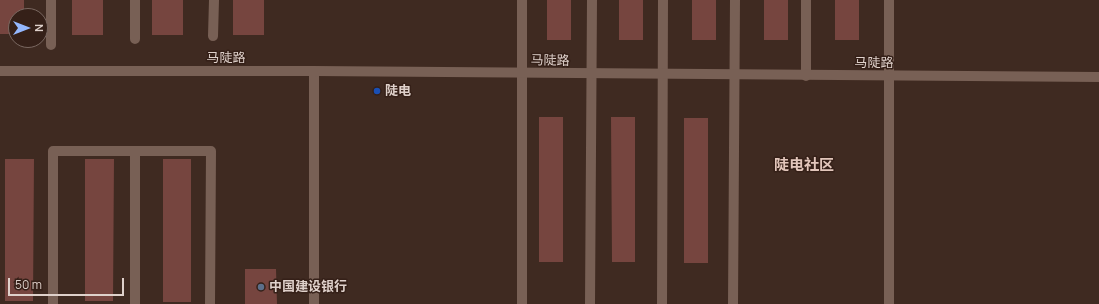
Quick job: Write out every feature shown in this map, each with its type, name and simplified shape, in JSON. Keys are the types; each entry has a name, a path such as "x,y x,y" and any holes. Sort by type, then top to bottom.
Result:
{"street":[{"path":"51,0 51,45"},
{"path":"135,0 135,39"},
{"path":"213,36 214,0"},
{"path":"522,0 522,304"},
{"path":"590,304 592,0"},
{"path":"662,304 663,0"},
{"path":"733,304 735,0"},
{"path":"806,0 806,76"},
{"path":"889,0 889,304"},
{"name":"马陡路","path":"0,71 1099,77"},
{"path":"314,72 314,304"},
{"path":"53,304 53,151 211,151 210,304"},
{"path":"135,151 135,304"}],"building":[{"path":"0,0 24,0 24,8 8,8 8,34 0,34"},
{"path":"72,0 103,0 103,35 72,35"},
{"path":"152,0 183,0 183,35 152,35"},
{"path":"233,0 264,0 264,35 233,35"},
{"path":"547,0 571,0 571,40 547,40"},
{"path":"619,0 643,0 643,40 619,40"},
{"path":"692,0 716,0 716,40 692,40"},
{"path":"764,0 788,0 788,40 764,40"},
{"path":"835,0 859,0 859,40 835,40"},
{"path":"539,117 563,117 563,262 539,262"},
{"path":"611,117 635,117 635,262 612,262"},
{"path":"684,118 708,118 708,263 684,263"},
{"path":"5,159 34,159 33,301 5,301"},
{"path":"85,159 114,159 113,301 85,301"},
{"path":"163,159 191,159 191,302 163,302"},
{"name":"中国建设银行","path":"245,269 276,269 277,304 245,304"}],"place":[{"name":"陡电","path":"377,91"},
{"name":"中国建设银行","path":"261,287"}],"district":[{"name":"陡电社区","path":"804,166"}]}
